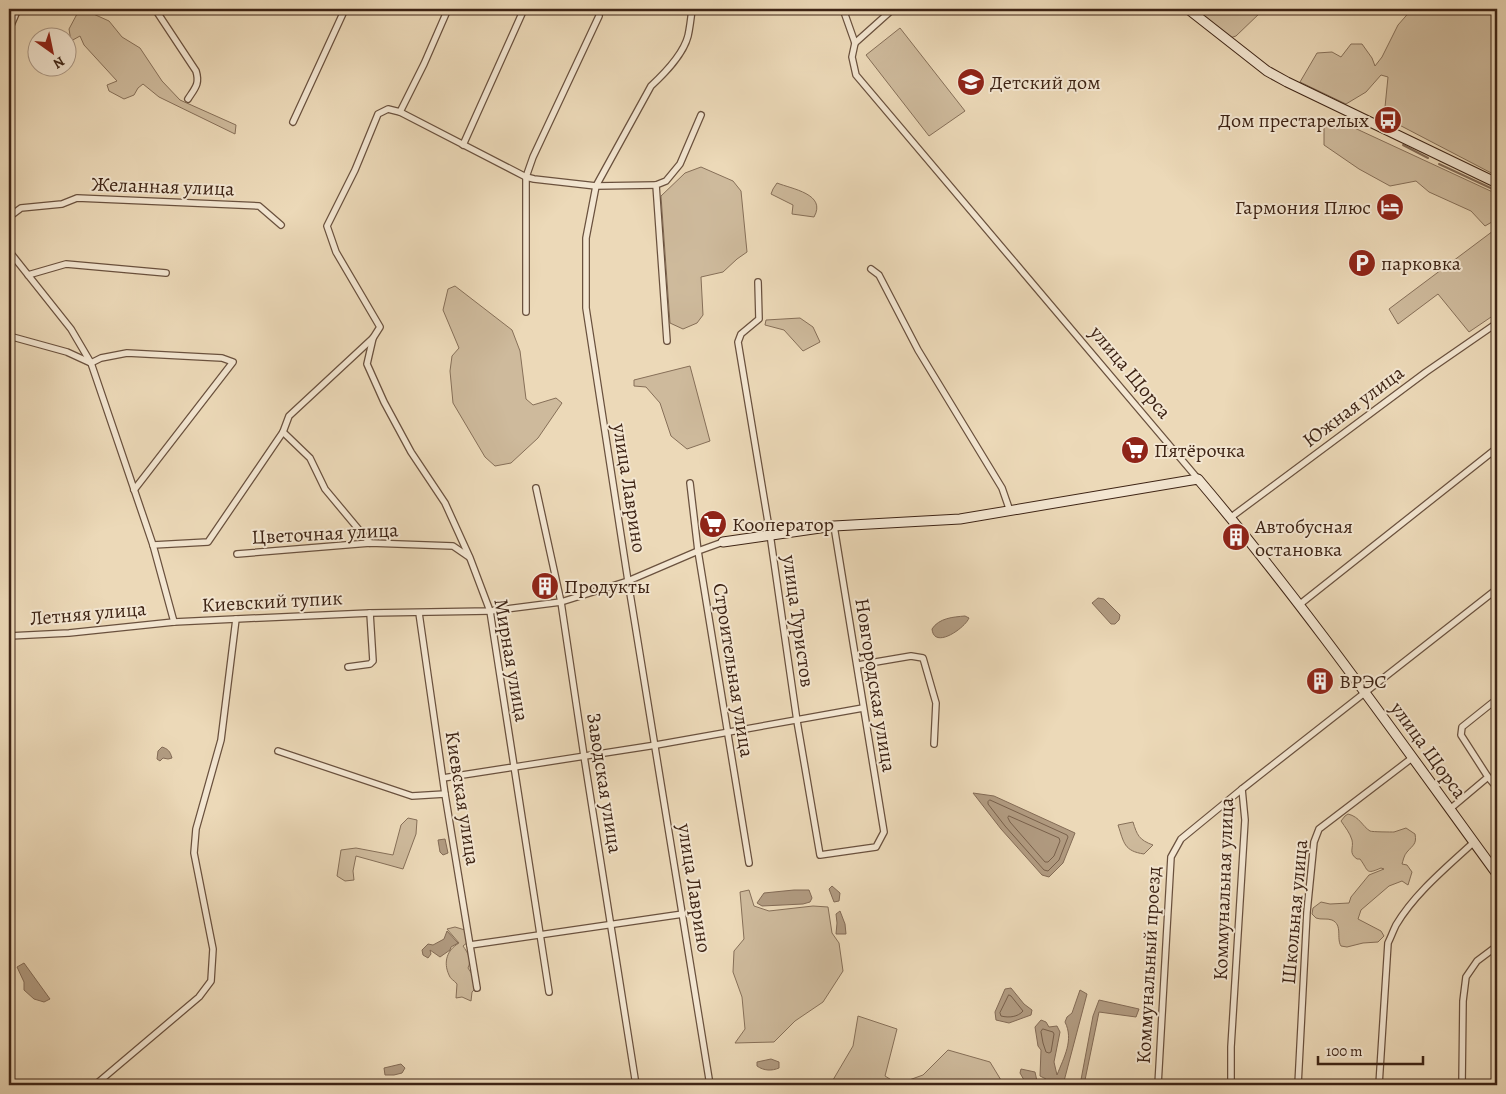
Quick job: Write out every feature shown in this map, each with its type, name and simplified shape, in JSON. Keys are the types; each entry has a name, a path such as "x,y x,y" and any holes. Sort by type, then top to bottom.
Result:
{"street":[{"path":"9,30 18,9"},
{"path":"156,9 196,71 199,79 197,86 188,98"},
{"path":"293,122 345,9"},
{"path":"448,9 400,112 526,177 596,186 656,185 666,181 680,164 702,115"},
{"path":"464,145 524,9"},
{"name":"улица Лаврино","path":"692,9 688,37 683,47 665,73 651,86 596,186 586,238 586,308 628,581 710,1085"},
{"path":"843,9 854,42 893,9"},
{"path":"1188,9 1267,71 1497,183"},
{"path":"526,312 526,177 533,157 599,16"},
{"name":"улица Щорса","path":"854,42 852,57 856,75 1198,479 1299,604 1497,874"},
{"name":"Мирная улица","path":"400,112 388,109 378,114 355,170 327,226 336,252 380,327 373,338 367,364 384,402 411,452 445,503 470,558 490,611 549,992"},
{"path":"656,185 667,341"},
{"name":"Желанная улица","path":"9,217 21,208 62,204 77,198 259,206 281,225"},
{"path":"9,251 71,329 91,363 152,544 172,623"},
{"path":"28,275 66,264 166,272"},
{"path":"871,269 879,275 918,350 1002,488 1010,511"},
{"name":"улица Туристов","path":"758,282 760,319 742,334 738,342 770,534 797,721 820,855"},
{"name":"Южная улица","path":"1230,518 1426,372 1497,323"},
{"path":"9,336 67,352 91,363"},
{"path":"152,544 208,542 283,432 289,416 373,338"},
{"path":"91,363 101,358 127,353 222,358 233,362 134,490"},
{"path":"283,432 310,458 325,488 370,543"},
{"path":"1299,604 1497,448"},
{"path":"723,542 834,526 960,519 1198,479"},
{"name":"Строительная улица","path":"690,483 698,551 749,863"},
{"name":"Заводская улица","path":"536,488 561,602 636,1085"},
{"name":"Новгородская улица","path":"820,855 876,847 884,832 834,526"},
{"name":"Киевский тупик","path":"172,623 370,613 490,611 561,602 628,581 723,542"},
{"name":"Цветочная улица","path":"237,554 370,543 454,546 470,558"},
{"name":"Коммунальная улица","path":"1231,1085 1232,1037 1245,820 1242,789 1497,590"},
{"name":"Киевский тупик","path":"348,667 373,662 370,613"},
{"name":"Киевская улица","path":"419,613 443,778 477,988"},
{"path":"95,1085 199,997 211,981 213,949 194,845 196,829 221,740 236,619"},
{"name":"Летняя улица","path":"9,636 68,633 172,623"},
{"path":"858,665 911,656 923,658 936,703 934,744"},
{"path":"1497,699 1462,727 1461,735 1497,788"},
{"path":"443,778 656,745 863,708"},
{"path":"278,751 412,796 446,794"},
{"name":"Школьная улица","path":"1298,1085 1307,912 1314,842 1319,829 1412,758"},
{"path":"1450,809 1488,777"},
{"name":"Коммунальный проезд","path":"1158,1085 1170,857 1181,839 1242,789"},
{"path":"1379,1085 1388,943 1396,925 1414,900 1474,842"},
{"path":"470,945 682,914"},
{"path":"1462,1085 1463,1000 1466,977 1478,961 1497,946"},
{"path":"1485,1085 1497,1085"}],"shaded area":[{"path":"1195,9 1219,9 1223,13 1234,13 1240,9 1261,9 1261,12 1236,36 1230,38"},
{"path":"1412,9 1497,9 1497,176 1384,117 1388,77 1381,75 1366,92 1346,104 1300,82 1317,53 1332,52 1341,57 1351,44 1362,44 1375,66 1382,57 1398,25"},
{"path":"89,12 109,21 122,37 140,48 162,81 180,100 236,125 235,134 159,97 143,84 134,95 124,99 109,91 107,85 117,81 84,45 80,36 78,37 78,28 70,28 77,14"},
{"path":"900,28 965,111 929,136 866,55"},
{"path":"1333,118 1497,194 1497,219 1485,226 1471,211 1429,192 1416,181 1390,186 1359,169 1324,145 1324,125"},
{"path":"701,167 733,181 741,191 747,252 723,272 701,277 703,315 697,323 683,329 670,323 661,196 685,173"},
{"path":"777,183 799,190 812,198 816,203 817,209 814,217 792,214 793,205 771,194"},
{"path":"1497,228 1497,313 1469,332 1438,294 1398,324 1389,309"},
{"path":"455,286 512,330 520,351 526,399 533,405 556,398 562,403 538,438 511,463 495,466 485,457 453,403 450,371 452,356 459,348 443,310 448,289"},
{"path":"800,318 813,327 820,342 803,351 784,330 765,325 766,320"},
{"path":"690,366 710,441 687,449 671,436 660,403 646,387 634,386 634,380"},
{"path":"1348,814 1358,819 1370,831 1394,832 1406,828 1415,834 1415,840 1404,856 1402,864 1407,865 1412,872 1408,885 1402,881 1389,886 1361,910 1358,919 1381,931 1384,936 1378,942 1347,947 1341,946 1335,922 1330,919 1316,918 1312,914 1313,908 1321,902 1330,904 1349,903 1351,897 1369,875 1384,869 1368,871 1360,859 1354,857 1351,837 1341,821"},
{"path":"408,818 417,820 416,834 403,869 356,856 353,871 354,880 345,881 337,876 341,850 356,848 393,855 401,825"},
{"path":"1133,822 1139,836 1153,845 1144,854 1132,851 1126,845 1118,825"},
{"path":"749,890 754,906 769,911 813,906 828,907 832,933 839,943 843,971 823,1002 795,1021 774,1042 735,1043 745,1029 742,997 733,972 734,951 744,939 740,892"},
{"path":"455,927 465,930 468,942 463,946 469,957 468,968 479,985 472,992 471,1001 462,997 456,998 457,984 450,978 446,966 449,953 459,943 447,929"},
{"path":"858,1016 897,1029 885,1076 898,1084 923,1075 948,1050 990,1062 1004,1085 830,1085 853,1046"}],"water":[{"path":"1098,598 1104,599 1120,615 1119,620 1115,624 1111,624 1092,603"},
{"path":"965,616 969,618 966,622 950,635 938,638 934,635 932,629 938,622"},
{"path":"162,747 168,751 172,758 163,758 160,761 157,759 158,751"},
{"path":"973,793 994,796 1075,833 1063,863 1049,877 1042,875 1001,829"},
{"path":"445,839 448,853 443,855 440,852 438,840"},
{"path":"832,886 840,893 839,901 834,902 829,889"},
{"path":"809,890 812,898 810,902 762,906 757,903 764,893"},
{"path":"840,911 845,924 846,934 836,934 836,914"},
{"path":"447,931 458,943 440,957 430,950 431,954 428,958 423,955 422,950 428,944 433,945 444,939"},
{"path":"24,963 50,999 44,1002 34,999 24,990 24,982 17,967"},
{"path":"1011,988 1024,1004 1032,1010 1031,1015 1009,1023 996,1020 995,1012 1005,989"},
{"path":"1080,990 1087,994 1063,1085 1044,1085 1046,1079 1040,1076 1041,1050 1038,1046 1035,1027 1041,1020 1046,1022 1049,1027 1057,1026 1060,1032 1054,1062 1057,1075 1068,1042 1069,1035 1065,1022 1072,1013"},
{"path":"1099,1000 1139,1009 1136,1017 1099,1012 1085,1080 1115,1085 1080,1085 1093,1016"},
{"path":"771,1059 779,1062 779,1068 768,1070 757,1066 757,1062"},
{"path":"401,1064 405,1068 402,1073 385,1075 384,1068"},
{"path":"1021,1069 1035,1072 1037,1081 1044,1085 1030,1085 1031,1081 1024,1080 1020,1073"}],"waterway":[{"path":"1403,145 1428,158"},
{"path":"1439,164 1497,191"}],"place":[{"name":"Детский дом","path":"971,82"},
{"name":"Дом престарелых","path":"1388,120"},
{"name":"Гармония Плюс","path":"1390,207"},
{"name":"парковка","path":"1362,263"},
{"name":"Пятёрочка","path":"1135,450"},
{"name":"Кооператор","path":"713,524"},
{"name":"Автобусная остановка","path":"1236,537"},
{"name":"Продукты","path":"545,586"},
{"name":"ВРЭС","path":"1320,681"}]}
